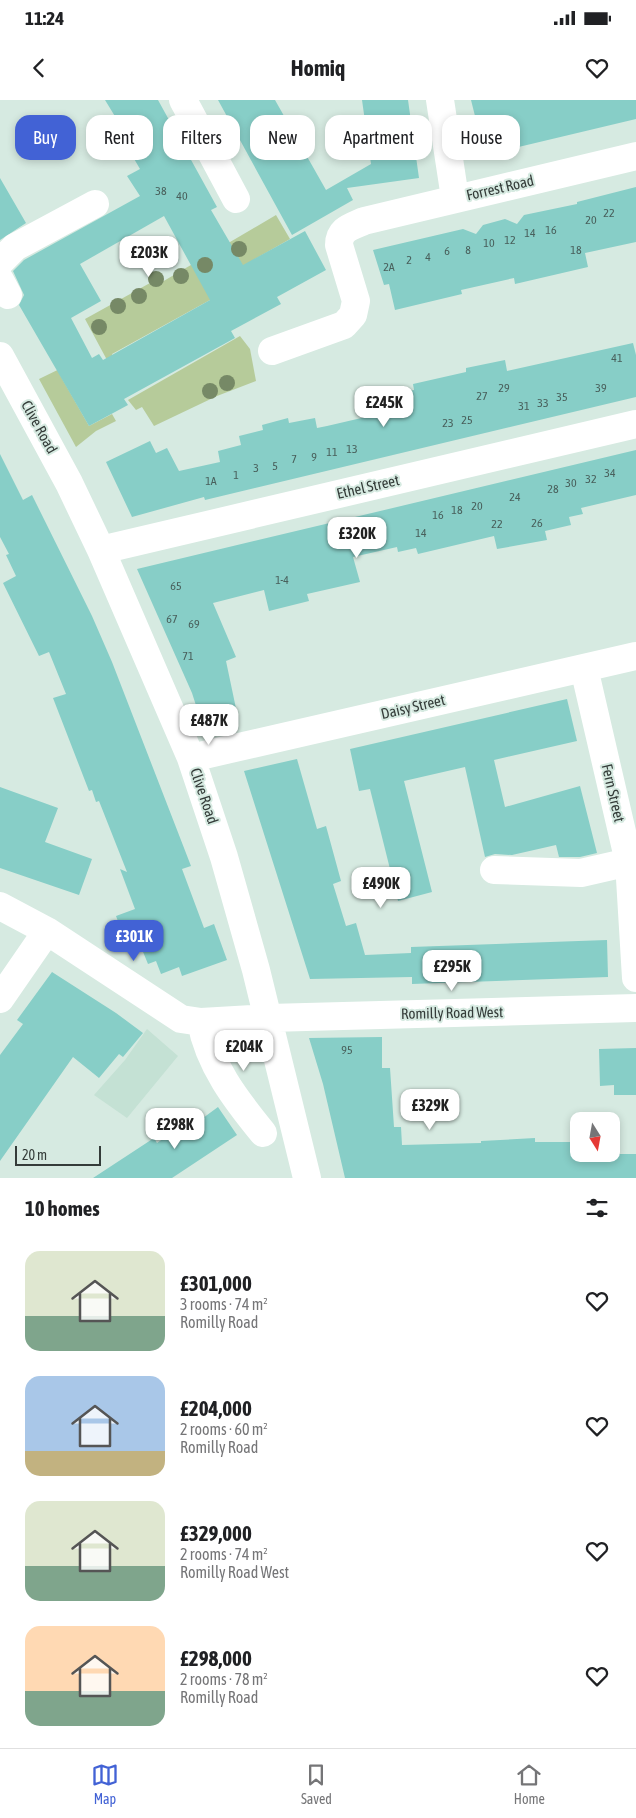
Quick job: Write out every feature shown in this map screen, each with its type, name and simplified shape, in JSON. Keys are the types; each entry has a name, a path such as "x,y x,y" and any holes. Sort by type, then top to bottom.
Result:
{"street":[{"path":"183,100 236,198"},
{"path":"440,100 456,198"},
{"name":"Forrest Road","path":"272,351 344,324 353,316 356,301 338,245 339,237 344,230 364,221 636,156"},
{"path":"0,262 15,247 95,204"},
{"name":"Clive Road","path":"0,356 69,483 101,550 190,758 224,857 269,1018 307,1178"},
{"name":"Ethel Street","path":"101,550 636,424"},
{"name":"Daisy Street","path":"190,758 636,656"},
{"name":"Fern Street","path":"584,668 629,862 636,978"},
{"path":"494,870 581,873 629,862"},
{"name":"Romilly Road West","path":"0,906 47,931 181,1019 201,1022 269,1018 636,1008"},
{"path":"0,999 47,931"},
{"path":"201,1022 204,1041 233,1097 263,1133"}],"shaded area":[{"path":"147,1029 178,1056 127,1118 94,1095 125,1060"}],"green space":[{"path":"276,215 290,239 255,259 210,300 112,354 113,357 107,360 85,319 159,278 162,282"},
{"path":"240,336 250,349 256,381 217,396 154,426 142,407 136,410 128,400"},
{"path":"76,361 60,375 89,426 112,414 116,421 96,431 76,447 39,379"}],"building":[{"path":"105,100 158,100 166,115 163,115 163,160 191,160 217,207 211,210 243,265 305,231 326,270 277,297 281,304 231,331 235,338 124,399 128,405 89,426 19,305 24,295 13,271 24,260 140,196 127,176 140,169 135,160 153,160 153,115 114,115","holes":["164,216 210,300 103,360 99,354 92,358 71,318 101,301 80,264"]},
{"path":"218,100 275,100 284,115 250,115 250,158 240,140 240,115 226,115"},
{"path":"362,100 408,100 410,115 364,115"},
{"path":"471,100 636,100 636,119 520,147 520,115 475,115"},
{"path":"251,160 309,160 326,190 371,164 370,160 416,160 419,178 347,188 353,200 292,235"},
{"path":"0,178 26,223 0,240"},
{"path":"636,187 636,242 585,253 588,267 515,284 514,278 461,290 462,294 395,310 389,284 384,285 373,250 463,229 476,234 483,225 505,219 517,224 524,215 577,204 577,202"},
{"path":"633,343 636,355 636,397 205,500 204,497 132,517 106,462 150,441 156,453 167,448 179,471 220,462 218,451 241,445 239,436 263,430 262,425 288,418 289,423 315,418 317,428 327,426 383,413 379,397 414,390 413,384 466,372 466,368 505,360 507,371"},
{"path":"636,450 636,495 581,508 583,514 569,517 571,525 545,531 547,540 497,549 494,536 418,554 416,548 398,552 397,547 353,557 360,582 307,594 309,601 269,611 264,590 213,603 236,657 226,661 238,718 203,727 192,693 137,569"},
{"path":"0,454 23,500 32,495 92,616 112,662 191,866 182,869 204,928 214,924 227,960 182,976 179,967 161,974 156,961 148,964 139,942 127,945 116,916 135,909 120,869 127,872 99,801 96,802 92,790 89,791 53,698 66,694 49,652 39,656 3,583 16,576 6,555 9,554 0,537"},
{"path":"567,699 577,741 494,760 505,807 580,786 597,853 580,857 559,857 556,845 512,855 495,854 485,857 465,767 404,781 432,892 398,901 370,789 359,791 350,749"},
{"path":"297,759 317,829 326,826 341,881 333,884 346,926 356,923 365,955 411,953 411,947 607,940 608,977 412,984 412,977 310,979 244,771"},
{"path":"0,787 58,808 45,842 92,859 79,895 0,868"},
{"path":"52,972 116,1013 143,1033 123,1057 119,1054 99,1078 73,1057 0,1161 0,1055 23,1024 17,1020"},
{"path":"382,1037 382,1068 390,1068 394,1127 401,1127 402,1145 481,1143 481,1141 535,1138 535,1142 570,1142 570,1162 620,1162 620,1154 636,1154 636,1178 345,1178 323,1084 309,1038"},
{"path":"636,1048 636,1095 614,1095 614,1085 600,1086 599,1049"},
{"path":"218,1107 237,1135 172,1178 93,1178 154,1138 157,1143 200,1113 203,1118"}]}
